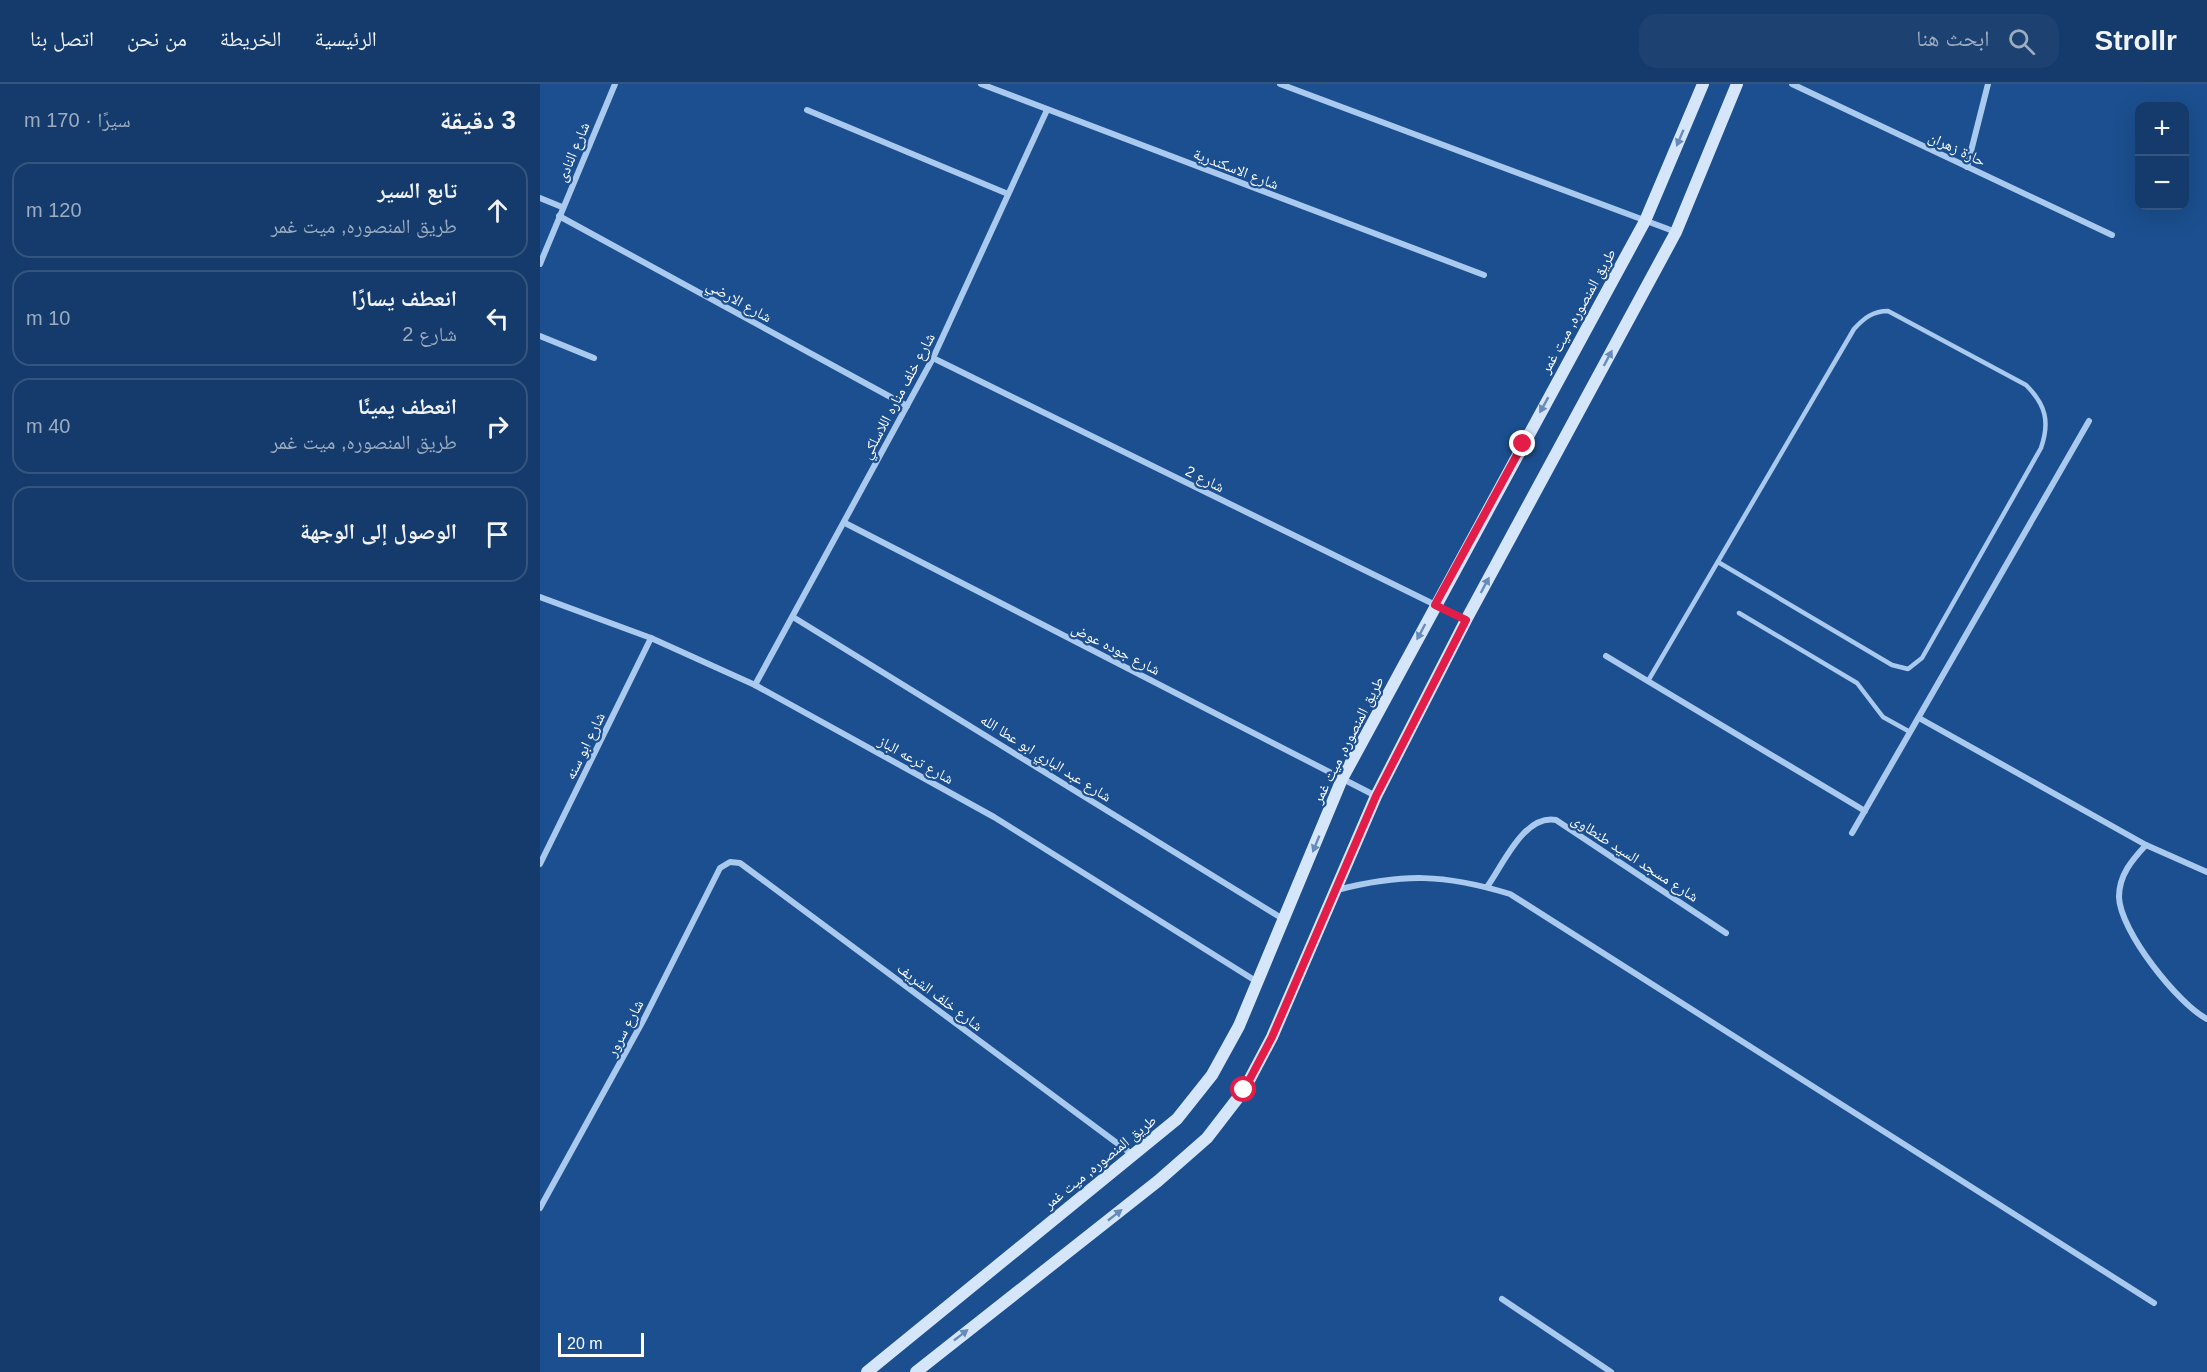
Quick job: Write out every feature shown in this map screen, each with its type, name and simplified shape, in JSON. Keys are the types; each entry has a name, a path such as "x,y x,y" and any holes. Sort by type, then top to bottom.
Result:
{"main road":[{"name":"طريق المنصوره, ميت غمر","path":"867,1372 1177,1119 1212,1075 1259,983 1342,779 1645,221 1703,84"},
{"path":"916,1372 1158,1181 1207,1138 1244,1090 1272,1037 1376,796 1466,620 1676,232 1737,84"}],"street":[{"name":"شارع النادى","path":"540,264 615,84"},
{"name":"شارع الاسكندرية","path":"981,84 1484,274"},
{"path":"1280,84 1676,232"},
{"name":"حارة زهران","path":"1792,84 2112,235"},
{"path":"1967,167 1988,84"},
{"path":"807,110 1008,194"},
{"name":"شارع خلف مناره اللاسلكي","path":"755,685 933,358 1047,110"},
{"path":"540,198 562,207"},
{"name":"شارع الارضي","path":"559,216 907,406"},
{"path":"540,336 594,358"},
{"name":"شارع 2","path":"933,358 1466,620"},
{"path":"1852,833 2089,421"},
{"name":"شارع جوده عوض","path":"845,523 1376,796"},
{"name":"شارع ترعه الباز","path":"540,597 651,638 755,685 994,817 1259,983"},
{"name":"شارع عبد الباري ابو عطا الله","path":"793,617 1285,920"},
{"name":"شارع ابو سنه","path":"540,864 651,638"},
{"path":"1606,656 1865,811"},
{"path":"1919,718 2146,845 2207,872"},
{"name":"شارع مسجد السيد طنطاوى","path":"1487,887 1527,829 1540,820 1556,820 1726,933"},
{"path":"2146,845 2125,868 2119,898 2129,926 2159,975 2193,1012 2207,1019"},
{"name":"شارع خلف الشريف","path":"730,862 740,863 1134,1155"},
{"name":"شارع سرور","path":"540,1208 644,1019 720,868 730,862"},
{"path":"1334,891 1377,880 1422,876 1467,881 1509,894 2154,1303"},
{"path":"1502,1299 1611,1372"}],"lane":[{"path":"1648,681 1854,329 1870,315 1888,311 2026,385 2039,398 2046,414 2046,432 2041,448 1922,658 1908,669 1892,665 1718,562"},
{"path":"1739,613 1857,683 1883,717 1910,732"}],"route":[{"path":"1244,1090 1295,987 1376,796 1466,620 1435,605 1523,444"}]}
